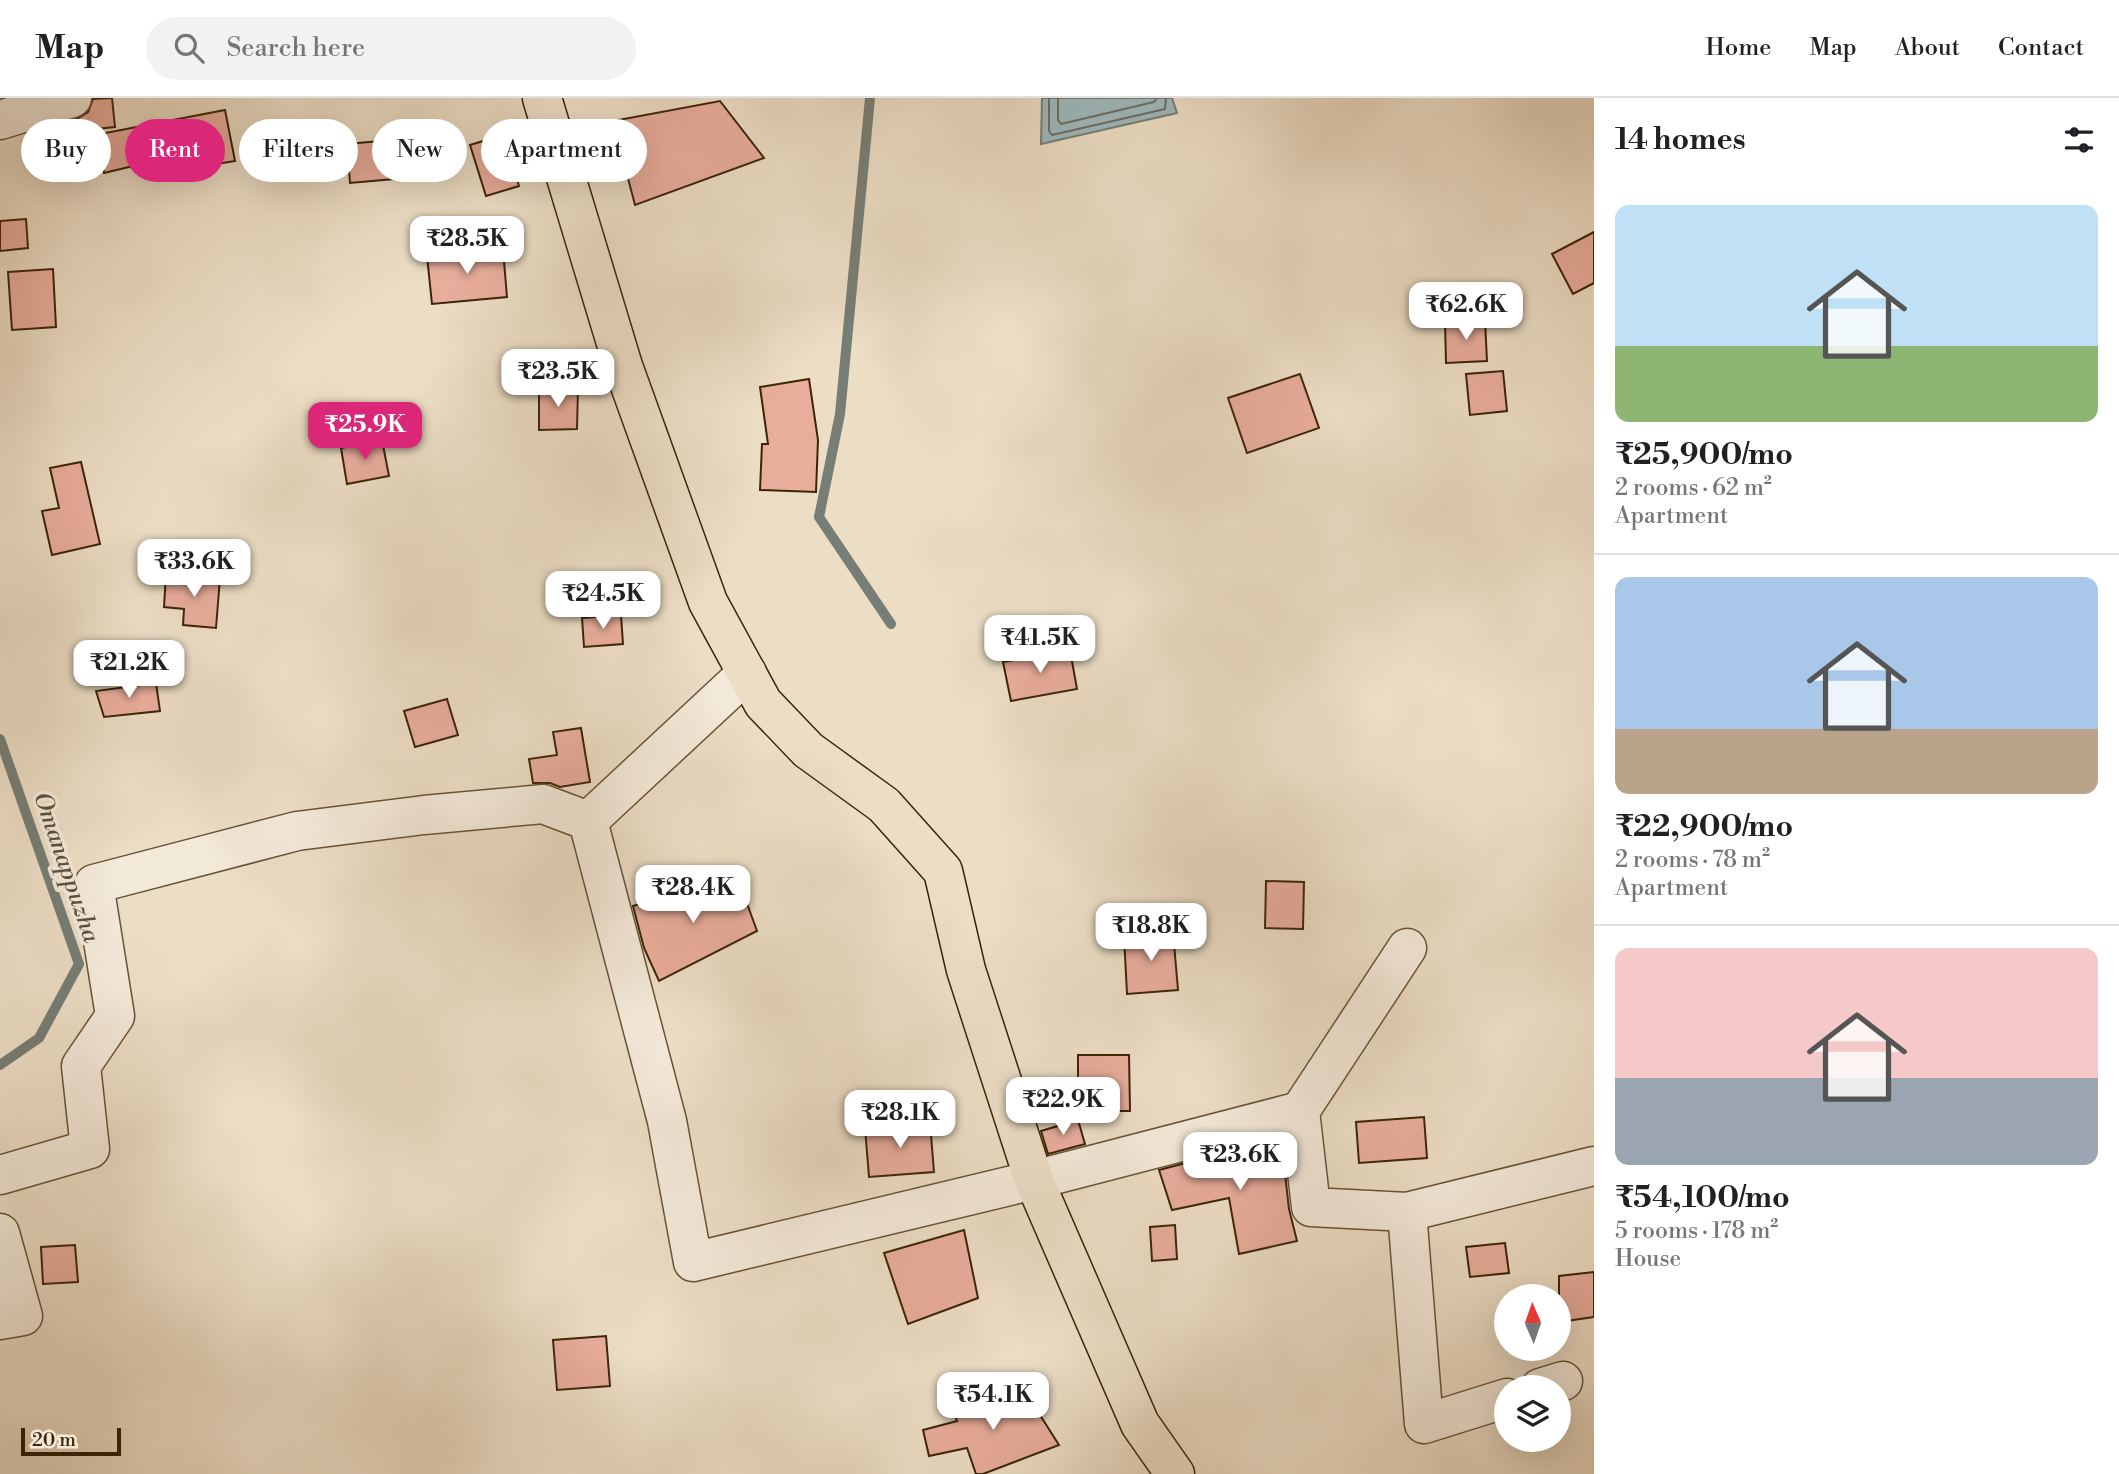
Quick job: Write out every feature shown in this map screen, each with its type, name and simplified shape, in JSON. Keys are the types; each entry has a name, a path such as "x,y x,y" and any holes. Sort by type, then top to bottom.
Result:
{"main road":[{"path":"542,98 622,366 708,602 763,703 808,750 884,805 943,871 966,970 1034,1180 1140,1424 1175,1474"}],"street":[{"path":"0,120 72,98"},
{"path":"588,821 747,673"},
{"path":"0,1175 90,1149 81,1066 115,1016 94,884 298,831 424,815 543,804 588,821"},
{"path":"588,821 667,1121 693,1262 1034,1180 1300,1111"},
{"path":"1408,948 1300,1111 1311,1208 1407,1212 1594,1166"},
{"path":"1407,1212 1424,1424 1494,1402"},
{"path":"0,1233 23,1316 0,1320"}],"water":[{"path":"1042,98 1172,98 1177,113 1041,144"}],"building":[{"path":"112,98 115,127 111,127 111,119 77,119 88,112 93,99"},
{"path":"720,101 764,158 635,205 629,182 647,182 647,119 624,119"},
{"path":"225,110 235,161 225,163 225,119 178,119"},
{"path":"125,129 125,168 111,171 111,132"},
{"path":"372,142 372,181 350,183 358,182 358,143"},
{"path":"481,142 481,180 470,145"},
{"path":"482,182 518,182 519,186 486,196"},
{"path":"26,219 28,248 0,251 0,221"},
{"path":"1594,232 1594,283 1573,294 1552,254"},
{"path":"503,249 507,297 432,304 427,256"},
{"path":"53,269 56,327 12,330 8,272"},
{"path":"1485,320 1487,361 1446,363 1445,322"},
{"path":"1503,371 1507,411 1470,415 1466,374"},
{"path":"1300,374 1319,428 1247,453 1228,398"},
{"path":"809,379 818,440 816,492 760,490 762,444 768,444 760,387"},
{"path":"539,388 578,388 577,429 539,430"},
{"path":"382,440 389,476 347,484 341,448"},
{"path":"81,462 100,544 52,555 42,511 59,508 50,468"},
{"path":"166,574 220,578 216,628 183,625 184,609 164,607"},
{"path":"621,615 623,644 584,647 582,618"},
{"path":"1070,650 1077,689 1011,701 1003,662"},
{"path":"156,683 160,711 104,717 96,691"},
{"path":"447,699 458,735 415,747 404,711"},
{"path":"581,728 590,782 560,787 550,783 533,783 529,759 557,755 553,732"},
{"path":"737,876 757,931 659,981 644,948 633,906"},
{"path":"1266,881 1304,882 1303,929 1265,928"},
{"path":"1173,932 1178,990 1127,994 1124,936"},
{"path":"1078,1055 1129,1055 1130,1111 1078,1111"},
{"path":"1424,1117 1427,1158 1359,1163 1356,1122"},
{"path":"1078,1120 1085,1144 1048,1154 1041,1131"},
{"path":"930,1123 934,1172 869,1177 865,1128"},
{"path":"1281,1138 1289,1209 1297,1241 1239,1254 1229,1198 1172,1210 1159,1170"},
{"path":"1175,1225 1177,1259 1152,1261 1150,1227"},
{"path":"964,1230 978,1298 908,1324 884,1253"},
{"path":"1505,1243 1509,1273 1470,1277 1466,1247"},
{"path":"75,1245 78,1282 43,1284 41,1247"},
{"path":"1594,1272 1594,1317 1572,1320 1572,1284 1559,1284 1559,1276"},
{"path":"606,1336 610,1386 557,1390 553,1340"},
{"path":"1026,1393 1059,1445 983,1474 976,1474 967,1448 929,1456 923,1430 957,1421 950,1402"}],"waterway":[{"path":"870,98 840,414 819,517 891,624"},
{"name":"Omanappuzha","path":"0,739 79,964 39,1038 0,1065"}]}
